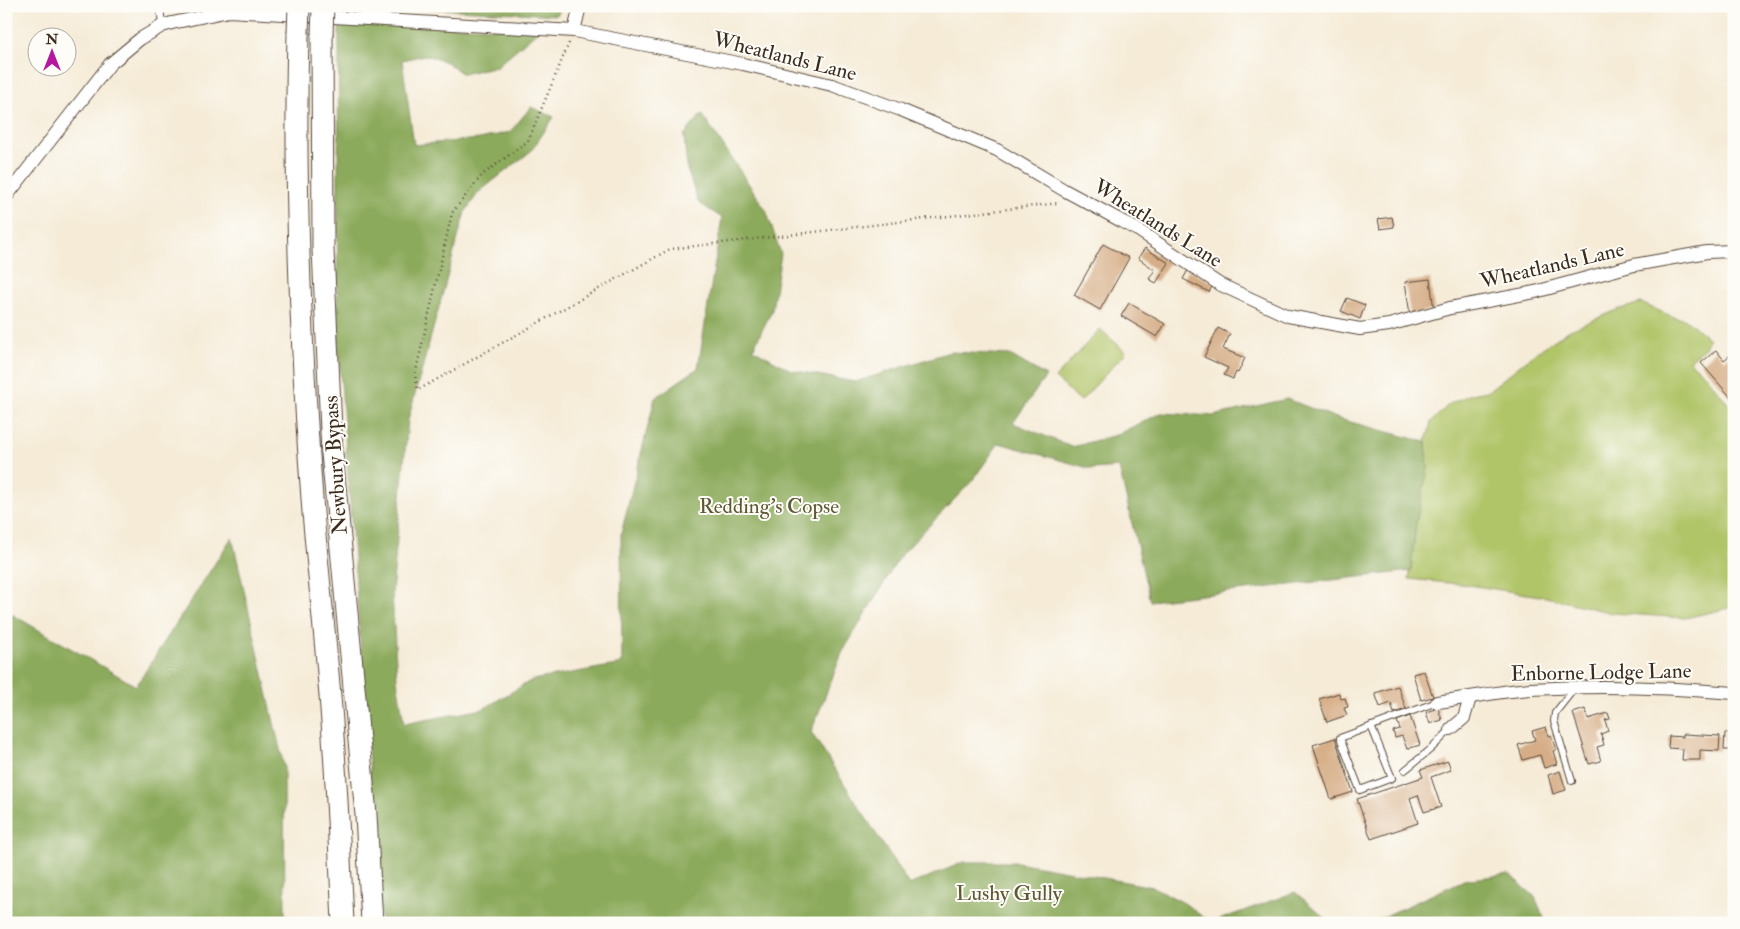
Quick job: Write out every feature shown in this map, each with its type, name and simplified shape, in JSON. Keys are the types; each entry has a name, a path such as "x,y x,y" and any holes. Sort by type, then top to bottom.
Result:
{"highway":[{"name":"Newbury Bypass","path":"299,6 297,88 299,251 304,369 332,722 343,923"},
{"name":"Newbury Bypass","path":"323,6 323,250 332,454 366,815 372,923"}],"street":[{"path":"574,31 580,6"},
{"name":"Wheatlands Lane","path":"6,197 110,64 140,39 162,26 229,11 574,31 743,64 832,85 901,110 997,150 1138,230 1219,284 1288,316 1360,329 1389,325 1450,308 1535,292 1634,265 1707,252 1734,251"},
{"name":"Enborne Lodge Lane","path":"1437,702 1530,689 1704,690 1734,694"},
{"path":"1451,729 1464,718 1470,698"}],"lane":[{"path":"160,6 162,26"},
{"path":"1572,781 1554,721 1555,713 1574,688"},
{"path":"1371,726 1392,778 1360,790 1340,738 1371,726 1437,702"},
{"path":"1405,770 1431,750 1451,729"}],"path":[{"path":"574,31 528,141 482,175 452,213 416,375 418,390 670,248 1083,200"}],"green space":[{"path":"375,6 536,6 560,10 557,15"},
{"name":"Redding's Copse","path":"398,24 539,30 497,66 463,74 446,62 425,55 402,60 414,145 480,139 510,132 531,107 554,117 531,151 479,192 465,212 408,420 392,593 397,680 404,724 483,709 532,680 622,664 621,534 655,398 698,368 722,218 698,202 687,169 684,135 702,114 766,210 781,254 772,310 753,349 791,370 855,382 950,352 1010,355 1046,376 1013,423 1072,447 1116,435 1161,413 1213,416 1287,399 1339,419 1426,442 1428,468 1416,523 1411,571 1150,601 1119,467 1092,469 999,443 972,481 900,556 842,653 811,732 909,885 964,862 1017,862 1153,887 1184,903 1211,923 381,923 337,327 339,25"},
{"path":"1641,303 1671,316 1687,320 1709,339 1705,348 1689,361 1706,376 1734,411 1734,607 1685,618 1612,613 1546,597 1469,585 1409,579 1416,523 1428,468 1426,442 1431,422 1449,404 1471,394 1488,391 1538,351 1570,330 1617,310"},
{"path":"1100,329 1126,352 1081,401 1055,378"},
{"path":"232,537 284,767 285,923 6,923 6,611 136,686"},
{"path":"1509,874 1535,897 1546,923 1370,923 1464,880"},
{"path":"1295,892 1331,923 1211,923"}],"building":[{"path":"1392,217 1394,227 1380,229 1378,219"},
{"path":"1103,244 1129,258 1100,310 1074,295"},
{"path":"1145,248 1169,263 1156,283 1149,279 1155,270 1138,258"},
{"path":"1188,270 1214,283 1209,292 1183,279"},
{"path":"1430,279 1434,310 1410,314 1405,282"},
{"path":"1347,298 1365,305 1360,319 1341,311"},
{"path":"1129,303 1165,324 1157,337 1121,316"},
{"path":"1218,328 1230,334 1223,349 1245,358 1233,379 1224,375 1228,368 1204,357"},
{"path":"1716,350 1724,360 1729,356 1732,361 1734,359 1734,401 1701,363"},
{"path":"1424,671 1433,697 1421,700 1413,674"},
{"path":"1398,686 1406,709 1394,713 1391,703 1380,707 1375,693"},
{"path":"1339,693 1341,699 1345,698 1348,707 1344,708 1347,715 1327,722 1319,699"},
{"path":"1438,708 1442,720 1430,724 1426,712"},
{"path":"1585,709 1588,719 1608,713 1610,719 1605,720 1608,731 1601,734 1604,745 1597,747 1601,761 1589,764 1573,713"},
{"path":"1410,716 1420,745 1407,749 1402,736 1395,738 1393,731 1400,729 1397,721"},
{"path":"1546,727 1548,736 1551,735 1556,750 1553,751 1557,764 1544,768 1540,755 1523,760 1518,745 1535,740 1532,731"},
{"path":"1725,733 1734,733 1734,750 1724,750"},
{"path":"1683,734 1720,736 1719,751 1700,750 1700,760 1682,760 1683,749 1668,748 1669,736 1683,737"},
{"path":"1335,738 1353,792 1331,799 1313,745"},
{"path":"1448,761 1451,770 1431,777 1441,807 1424,812 1418,795 1410,798 1418,823 1371,839 1357,799 1423,777 1420,770"},
{"path":"1560,771 1566,790 1553,794 1548,775"}],"park label":[{"name":"Lushy Gully","path":"1009,893"}]}
